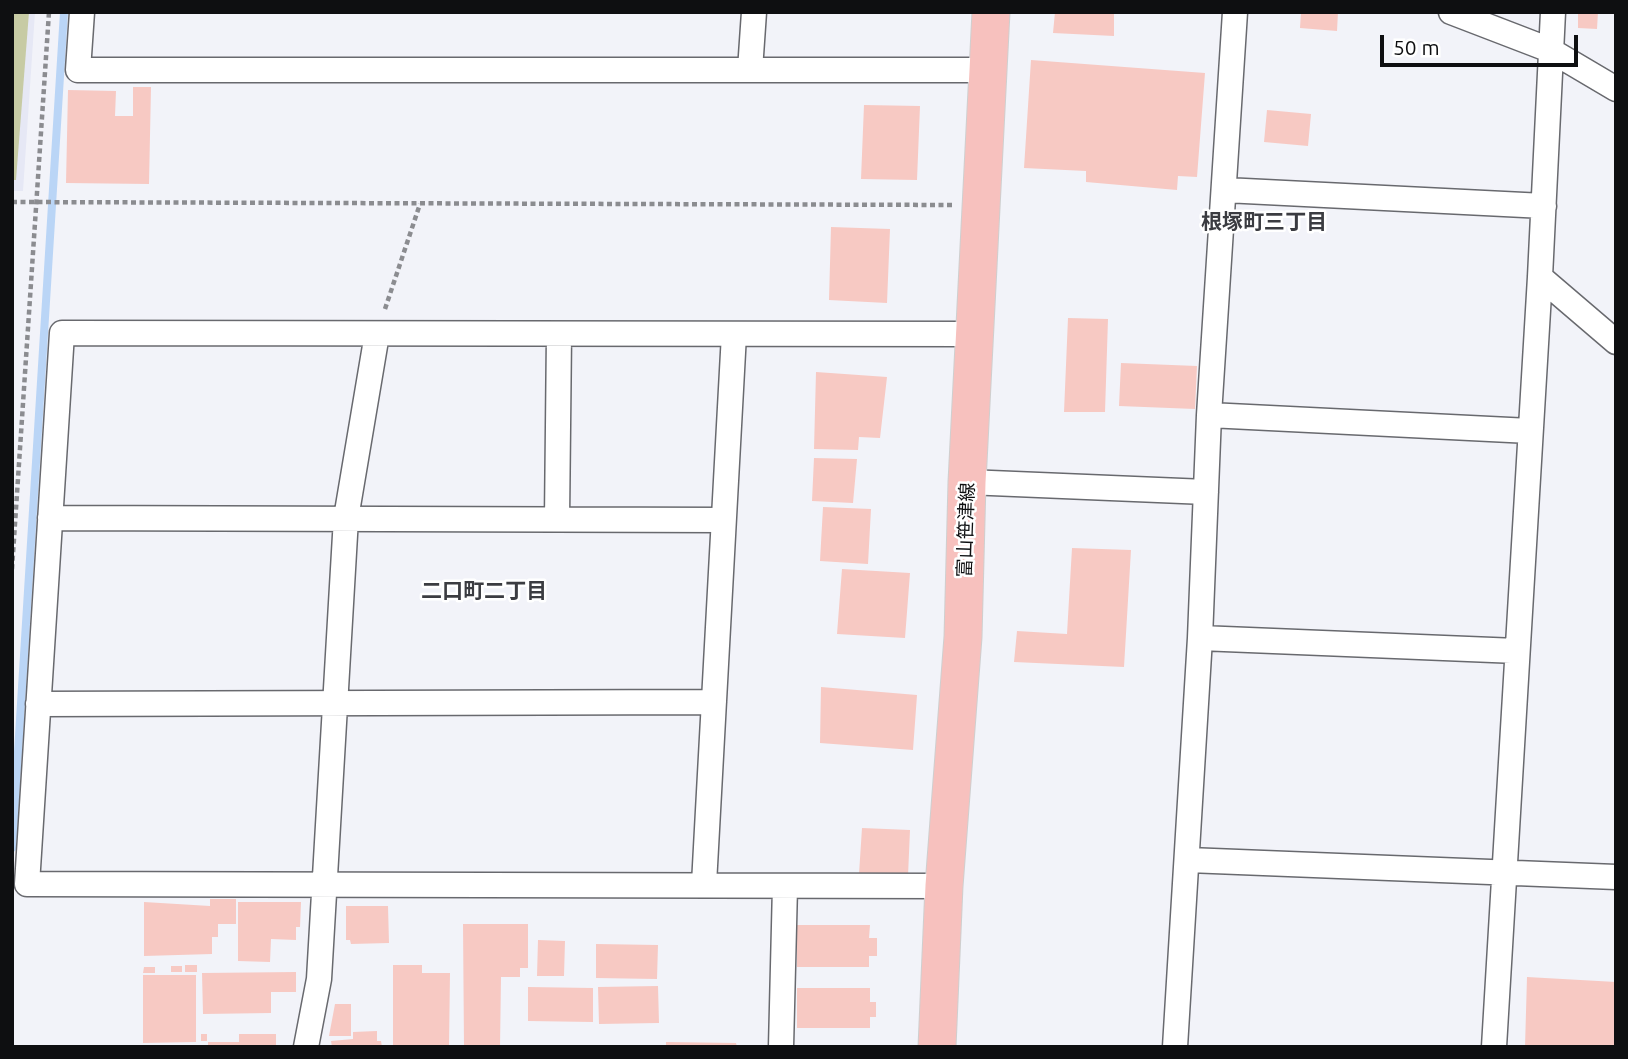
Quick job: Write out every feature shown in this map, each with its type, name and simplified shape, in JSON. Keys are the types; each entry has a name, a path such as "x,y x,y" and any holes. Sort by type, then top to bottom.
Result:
{"main road":[{"name":"富山笹津線","path":"937,1047 944,886 963,637 967,482 991,12"}],"street":[{"path":"82,12 78,70 987,70"},
{"path":"750,70 754,12"},
{"path":"1175,1047 1200,638 1209,415 1236,12"},
{"path":"1451,12 1550,50 1616,89"},
{"path":"1494,1047 1540,277 1553,12"},
{"path":"1225,190 1544,206"},
{"path":"1540,277 1616,342"},
{"path":"944,886 27,884 62,333 976,334"},
{"path":"306,1047 319,979 346,519 377,334"},
{"path":"557,519 559,334"},
{"path":"704,884 734,334"},
{"path":"1209,415 1530,430"},
{"path":"967,482 1206,492"},
{"path":"50,519 723,520"},
{"path":"1200,638 1517,651"},
{"path":"38,704 714,702"},
{"path":"1188,860 1616,877"},
{"path":"781,1047 785,886"}],"path":[{"path":"12,569 19,518 48,12"},
{"path":"12,202 955,205"},
{"path":"377,334 420,204"}],"shaded area":[{"path":"12,12 35,12 23,191 12,191"}],"green space":[{"path":"12,12 29,12 16,180 12,180"}],"building":[{"path":"1055,12 1114,12 1114,36 1053,33"},
{"path":"1301,12 1338,12 1337,31 1300,28"},
{"path":"1578,12 1598,12 1597,29 1578,28"},
{"path":"1031,60 1205,73 1197,177 1178,176 1177,190 1086,182 1086,171 1024,168"},
{"path":"133,87 151,87 149,184 66,183 68,90 116,91 115,116 133,116"},
{"path":"864,105 920,106 917,180 861,179"},
{"path":"1267,110 1311,114 1308,146 1264,142"},
{"path":"831,227 890,229 887,303 829,300"},
{"path":"1068,318 1108,319 1105,412 1064,412"},
{"path":"1121,363 1197,366 1195,409 1119,406"},
{"path":"816,372 887,377 880,438 859,437 858,450 814,449"},
{"path":"814,458 857,459 853,503 812,501"},
{"path":"823,507 871,509 868,564 820,561"},
{"path":"1072,548 1131,550 1124,667 1014,662 1017,631 1067,634"},
{"path":"842,569 910,573 905,638 837,634"},
{"path":"821,687 917,695 913,750 820,743"},
{"path":"862,828 910,830 908,876 859,874"},
{"path":"210,899 236,899 236,924 218,924 218,937 212,937 212,954 144,956 144,902 210,906"},
{"path":"238,902 301,902 300,927 296,927 296,940 271,939 270,962 238,961"},
{"path":"346,906 388,906 389,943 351,944 350,940 346,940"},
{"path":"463,924 528,924 528,968 520,968 520,977 501,977 500,1047 464,1047"},
{"path":"797,925 870,925 869,938 877,938 877,956 869,956 869,967 797,967"},
{"path":"538,940 565,941 564,976 537,976"},
{"path":"596,944 658,945 657,979 596,978"},
{"path":"185,965 197,965 197,972 185,972"},
{"path":"393,965 422,965 422,973 450,973 449,1047 393,1047"},
{"path":"171,966 182,966 182,972 171,972"},
{"path":"144,967 155,967 155,973 143,973"},
{"path":"296,972 296,992 271,992 271,1013 203,1014 202,973"},
{"path":"143,975 196,975 196,1042 143,1043"},
{"path":"1527,977 1616,982 1616,1047 1525,1047"},
{"path":"658,986 659,1023 599,1024 598,987"},
{"path":"528,987 593,988 593,1022 528,1021"},
{"path":"797,988 870,988 870,1002 876,1002 876,1017 870,1017 870,1028 797,1028"},
{"path":"335,1004 351,1004 351,1036 329,1036"},
{"path":"377,1031 377,1041 381,1041 382,1047 332,1047 331,1041 353,1039 353,1032"},
{"path":"201,1034 207,1034 207,1041 201,1041"},
{"path":"239,1034 276,1034 276,1047 208,1047 208,1042 239,1042"},
{"path":"666,1042 736,1043 737,1047 666,1047"}],"waterway":[{"path":"12,848 64,12"}],"district":[{"name":"根塚町三丁目","path":"1264,222"},
{"name":"二口町二丁目","path":"484,591"}]}
